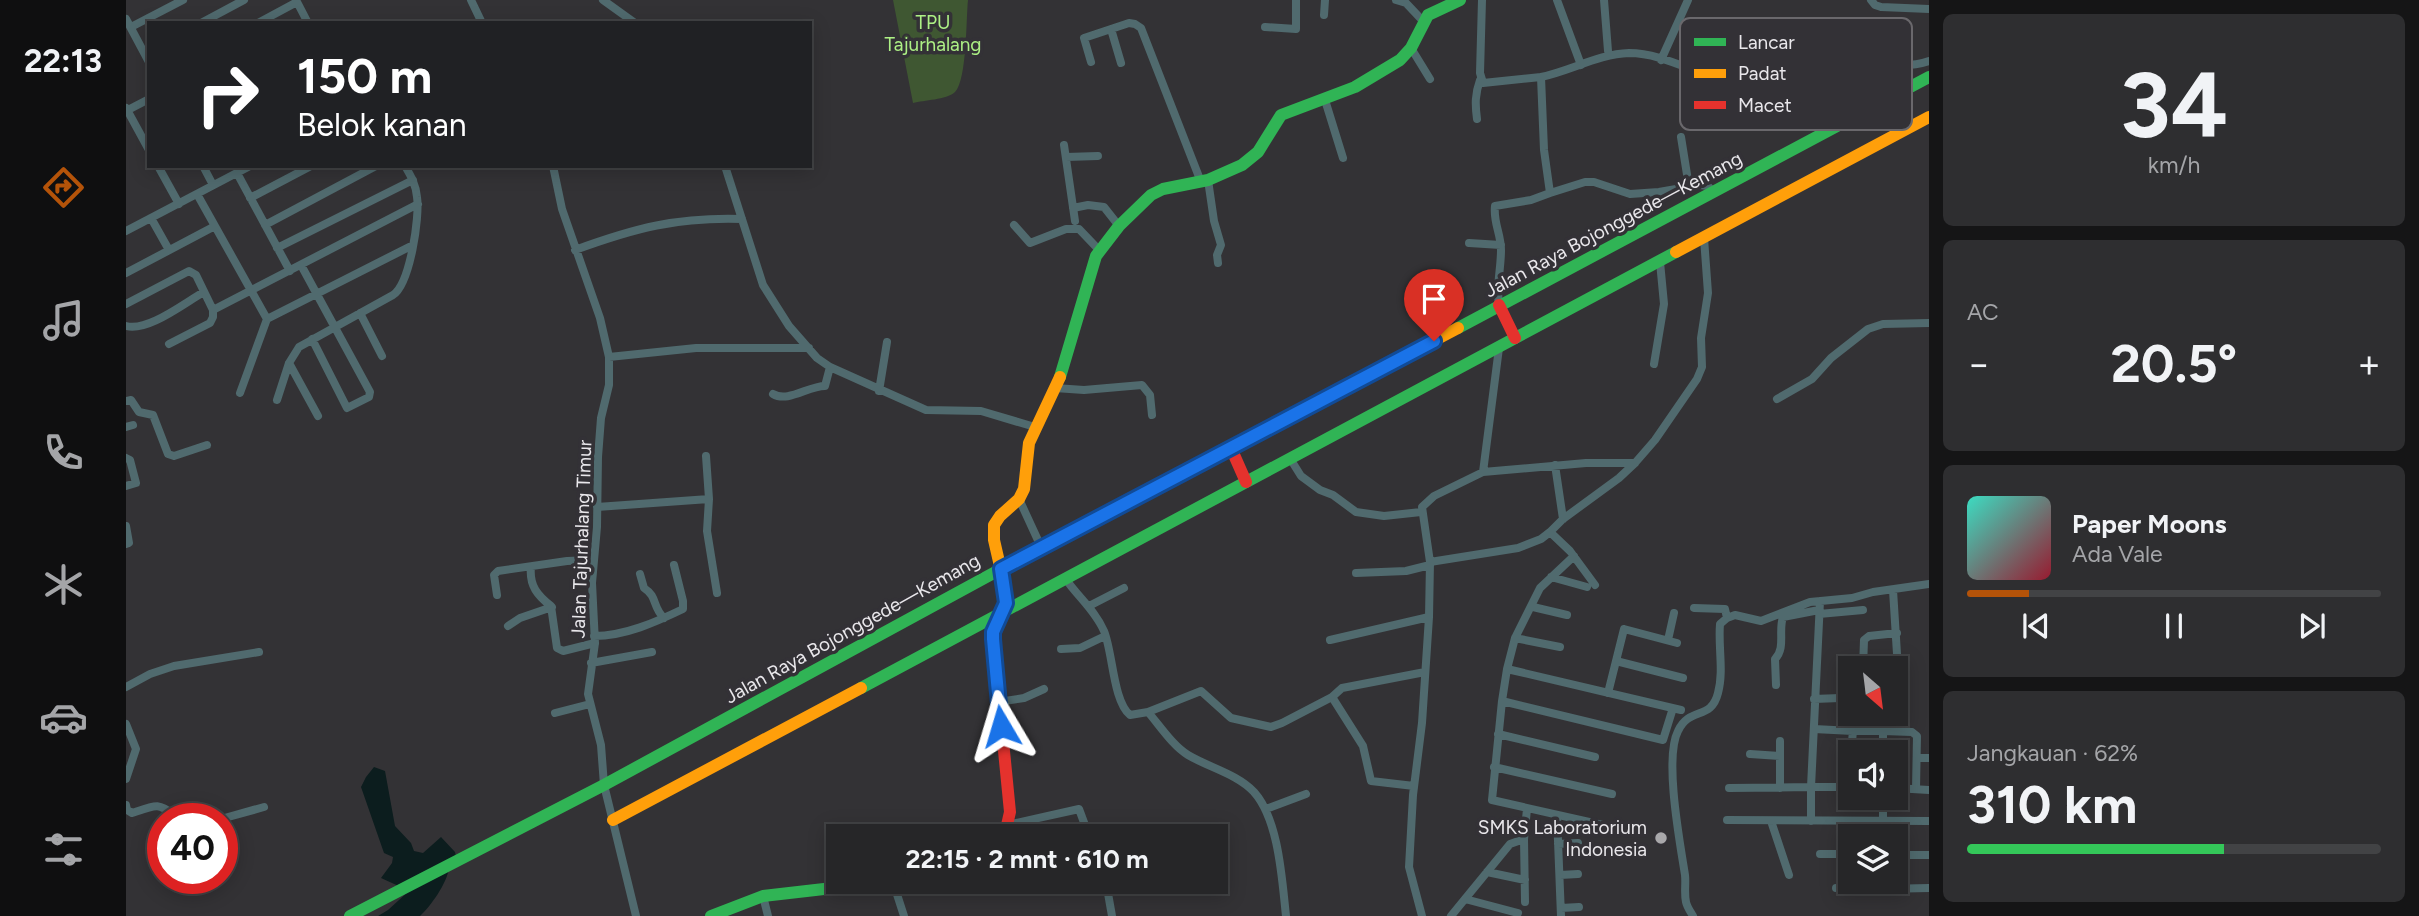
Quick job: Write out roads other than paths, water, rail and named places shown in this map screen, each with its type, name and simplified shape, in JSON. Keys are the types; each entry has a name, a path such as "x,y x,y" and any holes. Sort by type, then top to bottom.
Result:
{"main road":[{"path":"1007,824 1010,803 993,639 993,632 1004,610 1006,592 994,540 994,525 1019,499 1024,489 1029,443 1061,373 1090,271 1100,251 1119,226 1157,191 1204,181 1231,172 1248,162 1258,152 1275,120 1281,115 1325,100 1369,79 1400,60 1412,48 1423,21 1434,11 1460,0"},
{"name":"Jalan Raya Bojonggede—Kemang","path":"1912,86 1929,77"},
{"path":"1912,126 1929,117"},
{"name":"Jalan Raya Bojonggede—Kemang","path":"350,916 604,785 1001,569 1714,193 1828,130"},
{"path":"613,820 1905,130"},
{"path":"1499,305 1516,338"},
{"path":"1231,449 1246,482"},
{"path":"712,916 763,896 826,888"}],"street":[{"path":"146,51 128,23 183,0"},
{"path":"205,21 244,0"},
{"path":"471,0 481,21"},
{"path":"603,0 632,21"},
{"path":"1265,27 1296,29 1296,0"},
{"path":"1324,15 1325,0"},
{"path":"1396,0 1406,3 1423,21"},
{"path":"1477,119 1475,104 1480,80 1482,0"},
{"path":"1557,0 1581,65"},
{"path":"1604,0 1608,51"},
{"path":"1661,60 1688,0"},
{"path":"1871,0 1881,7 1928,4"},
{"path":"262,21 297,1 307,21"},
{"path":"1091,62 1084,38 1129,23 1141,28 1204,181 1222,245 1217,254 1217,263"},
{"path":"1111,29 1121,64"},
{"path":"1412,48 1430,79"},
{"path":"1480,80 1487,85 1541,77 1627,54 1661,60 1680,67"},
{"path":"1541,77 1544,150 1550,193"},
{"path":"147,100 126,110 147,146"},
{"path":"1325,100 1343,158"},
{"path":"1681,137 1689,187"},
{"path":"1064,145 1075,221"},
{"path":"1066,157 1098,156"},
{"path":"159,168 179,204"},
{"path":"205,168 213,186"},
{"path":"126,231 246,168"},
{"path":"250,198 307,168"},
{"path":"265,225 372,168"},
{"path":"277,400 289,363 299,347 401,288 413,245 418,204 413,180 406,168"},
{"name":"Jalan Tajurhalang Timur","path":"553,168 562,209 600,318 608,357 609,385 601,418 597,527 593,560 594,640 588,694 601,745 604,785 636,916"},
{"path":"726,168 770,297 789,326 830,367 926,410 981,411 1035,427"},
{"path":"237,173 290,271"},
{"path":"277,248 413,180"},
{"path":"1499,305 1497,288 1501,245 1496,228 1495,206 1531,200 1585,182 1594,182 1630,194 1704,185 1714,193"},
{"path":"197,194 267,319"},
{"path":"213,310 418,204"},
{"path":"1073,208 1088,205 1104,207 1119,226"},
{"path":"151,218 169,250"},
{"path":"575,250 623,232 667,222 710,218 742,219"},
{"path":"1014,225 1030,243 1066,229 1079,229 1100,251"},
{"path":"126,274 215,226"},
{"path":"1356,573 1406,571 1518,548 1541,540 1563,519 1619,478 1655,440 1689,392 1702,367 1701,338 1708,293 1704,238"},
{"path":"1469,243 1501,245"},
{"path":"240,393 267,319 413,245"},
{"path":"1654,364 1664,304 1660,262"},
{"path":"301,265 370,392 369,397 347,408 312,340"},
{"path":"126,304 189,271 196,275 213,310 213,317 210,323 169,344"},
{"path":"126,326 133,328 149,324 204,292"},
{"path":"360,313 382,356"},
{"path":"1777,399 1811,379 1831,358 1868,329 1883,324 1929,323"},
{"path":"879,391 887,342"},
{"path":"608,357 696,348 809,348"},
{"path":"1483,471 1499,348"},
{"path":"289,363 318,416"},
{"path":"773,394 783,397 809,388 825,386 830,367"},
{"path":"1055,388 1094,390 1142,385 1150,395 1152,415"},
{"path":"126,401 131,400 139,412 153,415 168,454 174,456 207,445"},
{"path":"706,456 709,499 707,531 717,593"},
{"path":"126,458 130,460 136,483 126,486"},
{"path":"1291,460 1301,476 1356,512 1384,516 1422,512"},
{"path":"1422,916 1409,867 1429,618 1430,564 1422,512 1425,503 1483,471 1621,461 1634,463"},
{"path":"1555,465 1563,519"},
{"path":"597,507 709,499"},
{"path":"1019,499 1042,549"},
{"path":"126,526 127,544"},
{"path":"1550,532 1574,556 1591,586 1550,577"},
{"path":"1574,556 1540,588 1533,607 1515,638 1502,701 1492,800 1616,828"},
{"path":"496,595 496,572 567,561 593,560"},
{"path":"531,567 530,577 533,584 542,601 552,607 559,651 654,624 684,607 674,565"},
{"path":"640,573 645,588 653,593 658,611 664,618"},
{"path":"1065,578 1074,592 1089,606 1105,636 1125,711 1130,715 1148,712 1192,693 1204,692 1224,714 1234,720 1271,727 1332,697 1342,688 1425,672"},
{"path":"1776,685 1775,659 1781,650 1783,617 1929,584"},
{"path":"1089,606 1124,588"},
{"path":"1893,590 1898,656"},
{"path":"1693,916 1686,904 1677,823 1674,742 1684,721 1691,715 1710,709 1718,694 1721,676 1720,624 1727,618 1739,615 1761,621 1800,605 1863,610"},
{"path":"508,626 520,618 552,607"},
{"path":"1533,607 1567,615"},
{"path":"1694,608 1725,609 1727,618"},
{"path":"1811,821 1819,608"},
{"path":"1608,693 1624,629 1672,641 1674,613"},
{"path":"1330,640 1429,618"},
{"path":"1863,656 1864,640 1869,636 1897,633"},
{"path":"1061,649 1080,648 1105,636"},
{"path":"1515,638 1560,647"},
{"path":"126,687 149,674 174,666 259,652"},
{"path":"591,663 653,652"},
{"path":"1616,662 1683,678"},
{"path":"1502,701 1663,740 1677,709 1507,669"},
{"path":"998,702 1024,698 1044,688"},
{"path":"1332,697 1363,746 1371,782 1414,786"},
{"path":"1814,699 1838,698"},
{"path":"555,713 590,704"},
{"path":"1148,712 1183,751 1242,782 1253,791 1266,809 1280,863 1286,916"},
{"path":"126,724 136,749 126,779"},
{"path":"1814,729 1912,732 1917,736 1916,789"},
{"path":"1852,740 1853,731"},
{"path":"1883,731 1883,740"},
{"path":"1498,734 1595,757"},
{"path":"1780,741 1780,788"},
{"path":"1751,754 1780,756"},
{"path":"1917,758 1929,758"},
{"path":"1494,767 1612,794"},
{"path":"1729,788 1838,787"},
{"path":"1908,789 1929,790"},
{"path":"1266,809 1306,794"},
{"path":"126,805 127,810 132,813 147,809"},
{"path":"238,814 264,807"},
{"path":"1525,902 1524,839 1527,808"},
{"path":"1012,824 1079,809 1085,824"},
{"path":"1882,810 1882,824"},
{"path":"1557,816 1561,912 1579,907"},
{"path":"1727,820 1929,821"},
{"path":"1772,821 1789,875"},
{"path":"1451,916 1510,844 1524,839"},
{"path":"1558,844 1578,843"},
{"path":"1820,854 1838,854"},
{"path":"1908,855 1929,856"},
{"path":"1487,872 1525,880"},
{"path":"1560,875 1578,874"},
{"path":"1908,887 1929,888"},
{"path":"897,894 904,916"},
{"path":"1108,894 1112,916"},
{"path":"763,896 768,916"},
{"path":"1465,900 1518,913"}],"place":[{"name":"SMKS Laboratorium Indonesia","path":"1661,838"}],"park label":[{"name":"TPU Tajurhalang","path":"933,33"}]}
